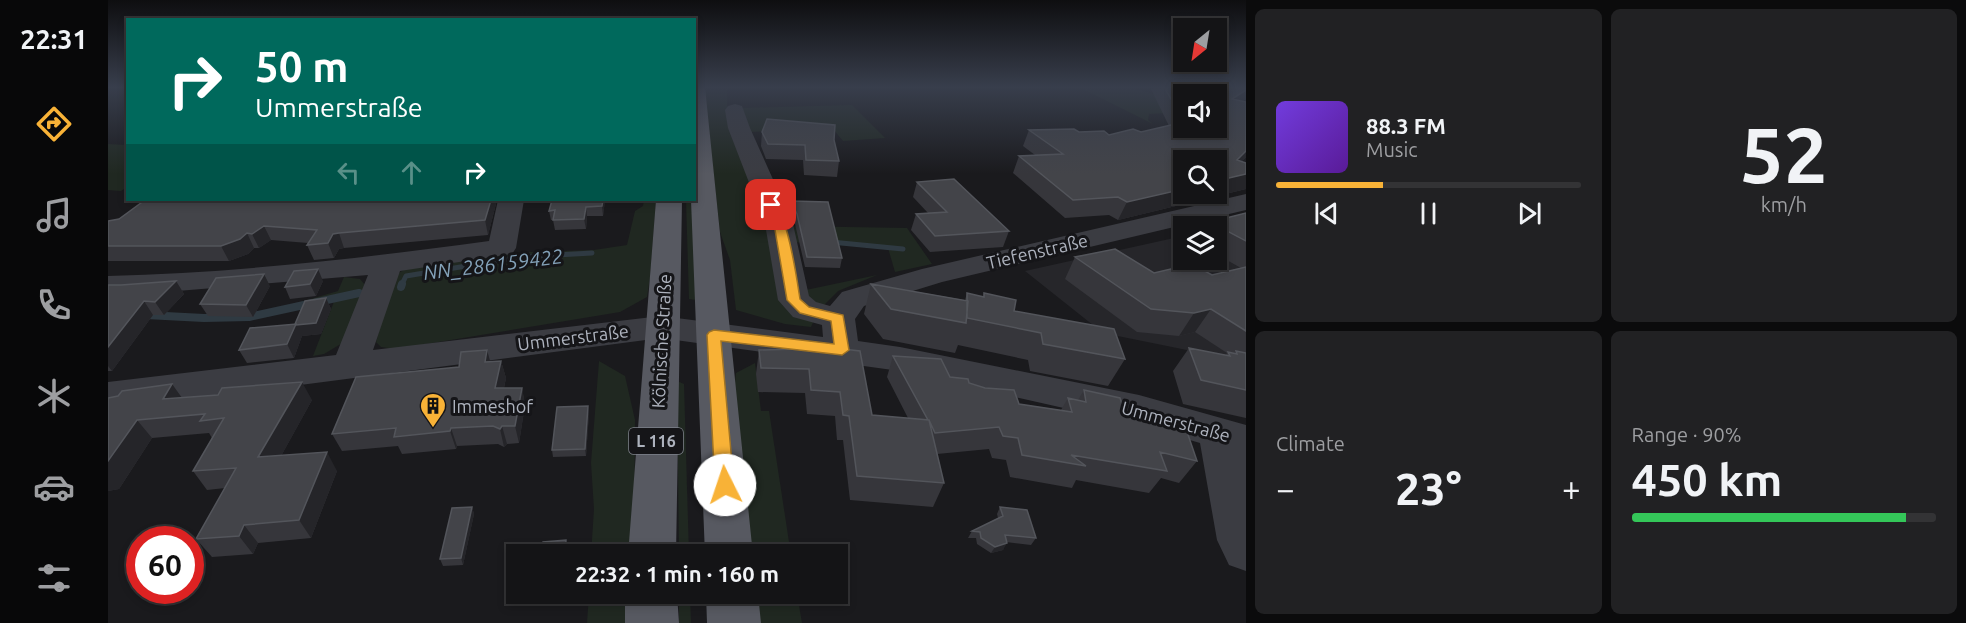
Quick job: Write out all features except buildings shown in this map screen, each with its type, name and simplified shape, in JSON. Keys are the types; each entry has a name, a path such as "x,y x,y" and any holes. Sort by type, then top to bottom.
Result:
{"main road":[{"path":"698,116 728,544"},
{"name":"Kölnische Straße","path":"652,544 661,327 669,201"},
{"path":"651,604 652,623"},
{"path":"733,604 734,623"}],"street":[{"path":"736,116 739,129 779,224 794,300 840,334"},
{"path":"108,285 153,284 387,264 502,248 511,201"},
{"name":"Tiefenstraße","path":"840,334 846,305 853,299 869,293 944,272 1246,202"},
{"path":"350,365 387,264"},
{"name":"Ummerstraße","path":"108,396 661,327 714,335 840,334 1021,383 1139,410 1233,437"},
{"path":"1233,437 1241,540 1246,549"}],"shaded area":[{"path":"707,116 730,116 815,318 811,327 785,324 736,310 730,260 720,232"},
{"path":"741,116 863,116 885,138 843,141 834,130 745,132"},
{"path":"1137,116 1149,116 1148,120 1153,124"},
{"path":"108,144 126,145 126,188 121,191 108,190"},
{"path":"644,201 656,201 647,297 620,312 396,349 381,347 376,342 394,276 407,268 499,253 594,250 627,245 635,211 643,206"},
{"path":"686,201 693,201 696,300 689,299"},
{"path":"1246,222 1246,362 1103,333 1025,271 1173,238 1173,270 1227,270 1227,226"},
{"path":"786,226 907,228 932,264 895,272 888,248 791,242"},
{"path":"877,275 838,291 821,308 801,291"},
{"path":"344,277 360,279 365,285 344,342 324,354 313,356 335,299 314,302 275,315 254,319 215,320 148,316 266,312 338,291"},
{"path":"599,361 625,376 635,420 634,544 592,544 594,509 591,463"},
{"path":"755,363 761,411 769,411 789,544 747,544 733,400 736,373"},
{"path":"677,381 684,384 689,544 679,544"},
{"path":"588,604 634,604 633,623 587,623"},
{"path":"679,604 690,604 691,623 679,623"},
{"path":"753,604 799,604 802,623 754,623"}],"waterway":[{"name":"NN_286159422","path":"831,242 903,249"},
{"name":"NN_286159422","path":"402,284 406,276 521,257 592,253"},
{"name":"NN_286159422","path":"146,315 204,318 249,317 359,293"}],"place":[{"name":"Immeshof","path":"433,429"}],"route":[{"path":"725,485 714,335 842,350 838,318 805,310 794,300 779,224 771,205"}]}
